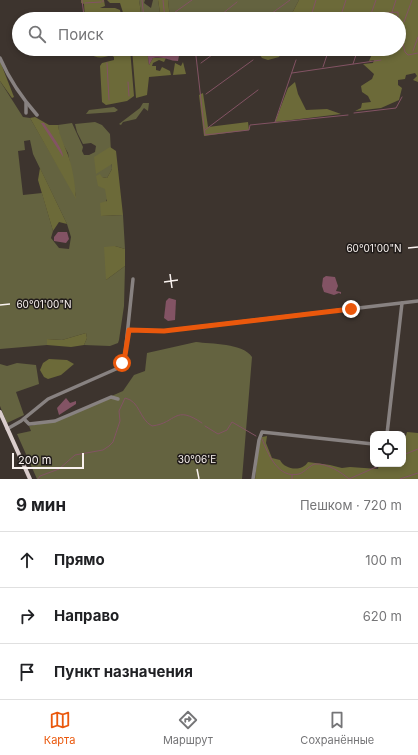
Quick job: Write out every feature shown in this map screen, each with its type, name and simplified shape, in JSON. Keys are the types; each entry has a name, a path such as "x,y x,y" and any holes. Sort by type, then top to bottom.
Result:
{"main road":[{"path":"0,412 30,479"}],"street":[{"path":"0,58 6,72 26,103 37,115"},
{"path":"26,103 26,113"},
{"path":"8,429 24,419 36,407 48,399 105,375 119,366 125,355 129,330 133,279"},
{"path":"129,330 164,331 418,301"},
{"path":"387,431 402,303"},
{"path":"24,419 29,424 55,421 111,397 118,399"},
{"path":"253,479 259,440 262,432 370,444"}],"shaded area":[{"path":"81,0 104,0 105,6 100,8 115,8 120,10 120,12 85,12 84,4 81,3"},
{"path":"107,0 139,0 141,12 123,12 120,3 110,3"},
{"path":"139,0 145,0 144,3 151,8 153,0 158,0 160,12 141,12"},
{"path":"158,0 168,0 169,12 160,12"},
{"path":"168,0 299,0 293,12 169,12"},
{"path":"299,0 418,0 418,82 413,80 417,76 415,73 406,75 405,79 398,80 398,85 402,88 399,100 381,108 355,111 361,108 362,103 371,102 368,96 362,92 361,86 372,79 374,74 363,64 373,63 374,60 369,61 371,56 406,56 406,12 293,12"},
{"path":"93,56 108,56 105,57"},
{"path":"112,56 131,56 134,96 127,101 106,105 102,102 100,66 102,63 114,60"},
{"path":"133,56 148,56 149,65 153,58 166,58 164,62 159,60 153,63 152,66 156,66 156,70 160,71 162,67 170,71 171,75 149,77 147,95 136,98"},
{"path":"148,56 179,56 178,61 153,58 149,65"},
{"path":"261,56 280,56 268,60"},
{"path":"0,61 14,97 12,98 0,81"},
{"path":"183,62 186,74 173,75 175,63 181,66"},
{"path":"0,81 23,117 30,118 76,197 68,153 60,139 58,125 72,123 83,147 82,151 84,155 89,155 95,152 96,146 91,143 83,144 75,124 95,122 102,125 110,134 112,169 107,178 102,177 108,196 101,216 123,215 125,249 115,246 106,280 125,266 124,306 118,343 110,346 84,345 87,338 86,333 62,340 47,339 47,345 0,349","holes":["30,140 33,154 67,224 71,237 69,249 59,248 51,238 53,231 42,193 23,195 18,151 25,150 24,141"]},
{"path":"295,82 298,94 306,110 327,109 341,114 275,122 288,88"},
{"path":"203,93 208,127 248,122 249,130 204,136 199,95"},
{"path":"143,103 149,103 148,111 144,108 136,119 123,122 121,125 119,124 140,108"},
{"path":"114,107 118,110 115,112 86,114 89,110"},
{"path":"35,117 49,125 58,125 71,166 76,199 30,118"},
{"path":"41,123 44,123 55,140 63,154 63,157"},
{"path":"110,147 116,151 123,215 101,216 100,203 107,201 105,189 98,186 96,176 100,174 102,177 107,178 112,169 112,164 96,174 94,157"},
{"path":"40,168 67,224 59,222 53,231 38,180"},
{"path":"58,232 67,232 69,239 66,243 54,241 54,237"},
{"path":"115,246 125,249 125,266 106,280 104,247"},
{"path":"326,276 335,277 338,286 336,291 341,292 341,294 339,293 334,295 324,292 322,286 323,278"},
{"path":"169,298 176,300 175,320 168,321 164,318 166,301"},
{"path":"86,333 87,338 84,345 71,347 47,345 47,339 62,340"},
{"path":"196,342 226,345 242,349 248,352 252,357 242,479 37,479 17,434 31,431 29,426 54,421 123,391 134,375 145,371 147,353"},
{"path":"49,359 67,360 74,364 61,375 48,379 44,377 40,370 43,363"},
{"path":"17,363 36,365 39,384 16,392 24,415 7,423 0,406 0,364 7,366"},
{"path":"66,398 70,403 76,401 76,404 59,415 57,408"},
{"path":"407,432 418,433 418,479 255,479 259,443 262,437 267,436 266,443 272,458 280,460 289,468 302,467 308,462 342,468 350,467 378,469 378,467 406,467"}],"waterway":[{"path":"82,0 84,12"},
{"path":"142,0 143,12"},
{"path":"163,0 164,12"},
{"path":"175,12 192,0"},
{"path":"274,12 290,0"},
{"path":"312,12 316,0"},
{"path":"342,12 346,0"},
{"path":"372,12 376,0"},
{"path":"392,12 396,0"},
{"path":"406,16 412,0"},
{"path":"85,3 101,2"},
{"path":"224,12 237,2"},
{"path":"413,51 418,37"},
{"path":"406,53 408,55 418,53"},
{"path":"196,56 205,135 249,130 250,125 348,115"},
{"path":"201,63 211,56"},
{"path":"323,67 327,56"},
{"path":"353,64 356,56"},
{"path":"206,94 253,60"},
{"path":"275,122 296,60"},
{"path":"292,73 381,60"},
{"path":"107,63 109,100"},
{"path":"128,82 129,96"},
{"path":"205,130 258,90"},
{"path":"354,113 396,108 402,97"},
{"path":"38,479 40,476 59,469 75,455 103,450 109,446 113,442 120,421 119,411 125,398 137,406 144,419 152,426 166,422 180,415 186,415 202,423"},
{"path":"205,426 218,434 227,430 232,422 256,436"},
{"path":"262,439 267,452 275,464 285,473 292,475 299,474 315,464 320,464 334,468 349,479"},
{"path":"406,454 418,449"},
{"path":"349,479 376,467"},
{"path":"400,479 418,473"}],"route":[{"path":"122,363 124,360 129,330 164,331 351,309"}]}
